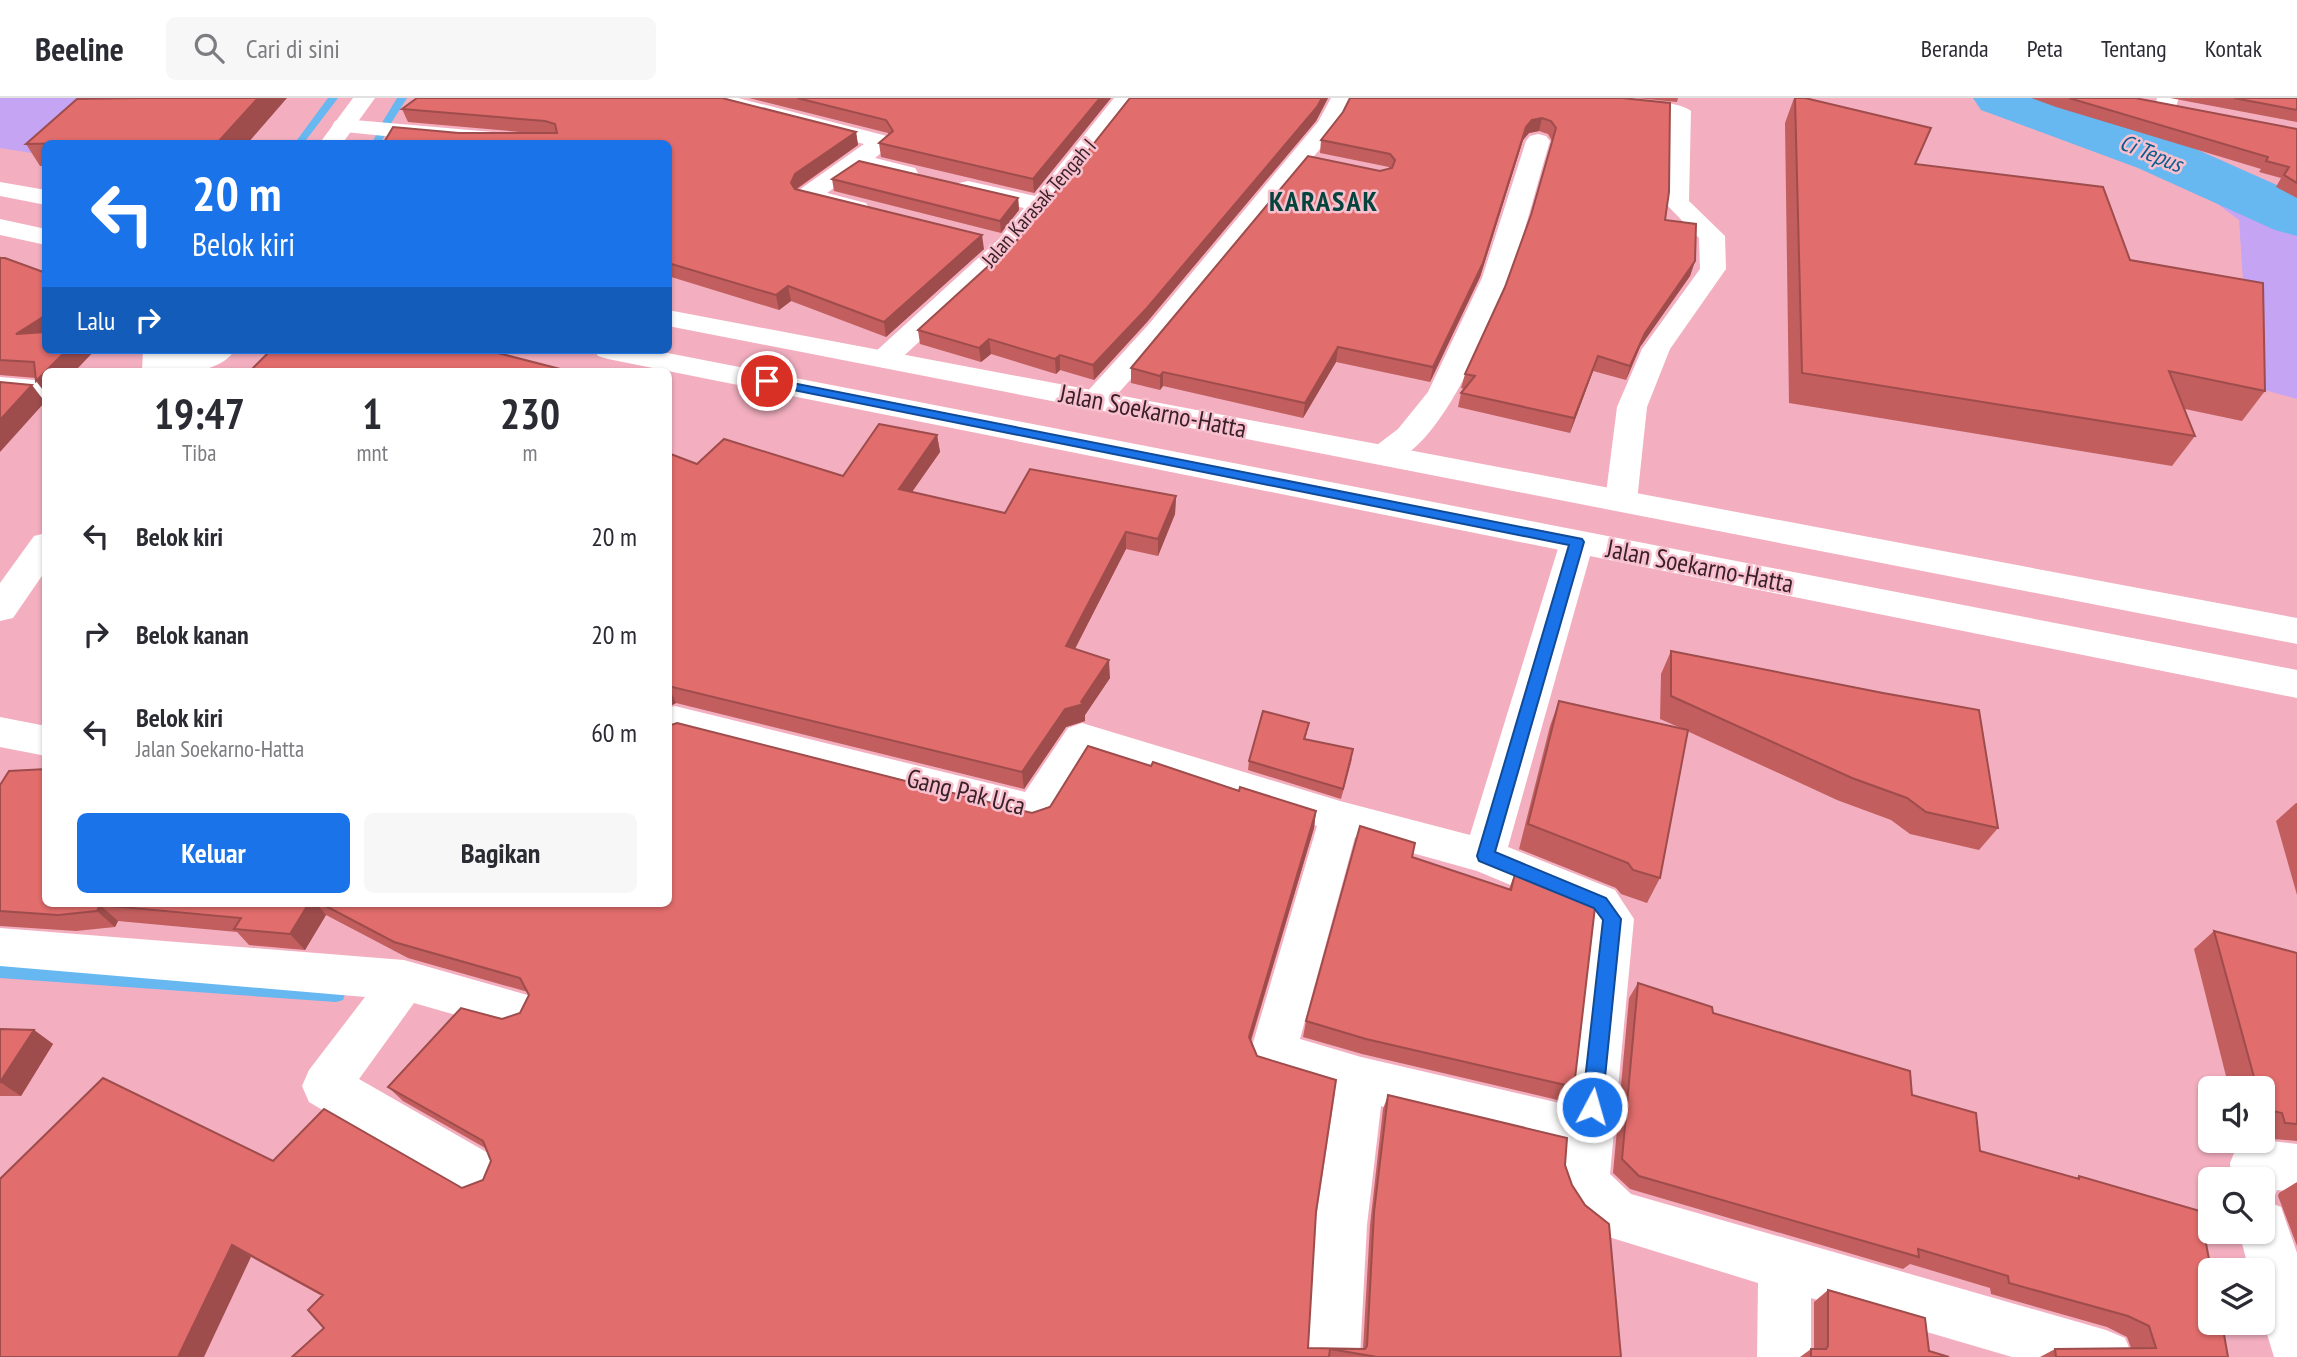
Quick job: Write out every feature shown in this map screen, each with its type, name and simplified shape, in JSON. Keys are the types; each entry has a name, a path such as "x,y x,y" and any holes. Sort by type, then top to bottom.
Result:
{"main road":[{"path":"337,135 364,98"},
{"path":"712,98 879,141 880,144 808,195 886,215"},
{"name":"Jalan Karasak Tengah I","path":"884,359 995,242 1043,205 1126,98"},
{"path":"1096,400 1158,330 1328,124 1342,98"},
{"path":"1586,98 1672,107 1680,111 1677,203 1706,228 1713,243 1713,269 1656,349 1632,407 1621,500"},
{"path":"2159,103 2192,112"},
{"path":"337,135 455,140"},
{"path":"1384,455 1409,436 1442,394 1495,278 1538,141"},
{"path":"1298,159 1325,164"},
{"path":"856,161 922,177"},
{"path":"948,183 1043,205"},
{"path":"0,189 42,197"},
{"path":"0,227 42,236"},
{"name":"Jalan Soekarno-Hatta","path":"672,319 2297,631"},
{"path":"185,368 213,354"},
{"name":"Jalan Soekarno-Hatta","path":"628,354 2297,684"},
{"path":"1,386 42,390"},
{"path":"1485,856 1577,542"},
{"path":"0,609 42,550"},
{"name":"Gang Pak Uca","path":"672,724 675,720 1035,811 1082,738 1228,785 1340,817"},
{"path":"0,732 42,740"},
{"path":"1589,1133 1361,1079 1276,1055 1272,1050 1340,817 1485,856 1600,903 1612,919 1589,1133 1584,1179 1596,1198 1617,1216 2106,1357"},
{"path":"0,947 404,980 515,1011"},
{"path":"404,980 326,1086 477,1174"},
{"path":"1334,1357 1341,1226 1361,1079"},
{"path":"2255,1167 2255,1163 2297,1168"},
{"path":"2268,1244 2297,1347"},
{"path":"1784,1265 1784,1357"}],"shaded area":[{"path":"0,98 169,98 57,140 42,140 42,155 0,148"},
{"path":"2208,191 2297,234 2297,399 2250,386 2239,220 2203,193"}],"building":[{"path":"258,98 220,140 42,140 42,144 26,144 77,99"},
{"path":"417,98 722,98 856,132 795,174 791,183 795,189 982,235 884,322 788,286 776,295 672,264 672,140 385,140 393,127 459,133 557,133 555,124 545,121 402,109"},
{"path":"797,98 1100,98 1033,179 879,143 893,131 886,120"},
{"path":"1130,98 1322,98 1147,308 1093,365 1060,355 1055,359 989,339 979,348 918,330 1018,239"},
{"path":"1350,98 1622,98 1670,103 1669,192 1665,220 1696,224 1695,261 1645,333 1630,366 1598,356 1574,418 1461,393 1475,376 1465,374 1505,287 1531,215 1556,128 1551,121 1542,118 1532,120 1526,127 1483,263 1433,367 1338,347 1305,403 1163,372 1160,376 1131,368 1308,156 1380,171 1392,168 1395,160 1390,154 1321,140 1343,112"},
{"path":"1795,98 1805,98 1931,128 1915,164 2103,187 2130,260 2263,283 2265,391 2169,371 2195,436 1802,373"},
{"path":"2069,98 2135,98 2297,129 2297,183 2284,175 2289,167 2266,161 2268,157"},
{"path":"2234,98 2297,98 2297,110"},
{"path":"859,161 1018,198 1000,221 832,179"},
{"path":"0,258 5,258 42,272 42,318 16,334 42,332 42,354 63,354 49,368 42,368 42,375 36,381 34,362 0,360"},
{"path":"267,354 502,354 556,368 253,368"},
{"path":"0,382 32,385 0,420"},
{"path":"879,424 937,435 899,489 1005,513 1030,469 1176,496 1158,539 1126,532 1066,646 1109,660 1081,702 1084,704 1065,709 1022,772 672,687 672,455 697,464 724,439 843,476"},
{"path":"1671,651 1979,710 1998,828 1926,812 1907,798 1852,778 1671,696"},
{"path":"1559,701 1688,730 1660,878 1633,870 1628,863 1528,824"},
{"path":"1263,711 1309,723 1304,739 1353,749 1343,789 1249,761"},
{"path":"677,723 1032,813 1050,807 1088,746 1151,766 1153,762 1239,791 1240,787 1316,811 1249,1037 1257,1056 1336,1080 1316,1212 1308,1348 1365,1349 1367,1346 1374,1212 1388,1095 1567,1138 1565,1165 1572,1185 1585,1205 1609,1224 1621,1357 1377,1357 1330,1349 1329,1357 292,1357 324,1328 308,1310 323,1295 232,1245 178,1357 0,1357 0,1179 103,1078 273,1161 324,1109 462,1188 483,1180 491,1161 483,1141 388,1087 461,1008 502,1019 520,1013 529,995 520,978 394,942 328,907 672,907 672,725"},
{"path":"42,769 42,907 99,907 97,911 58,915 0,911 0,785 9,771"},
{"path":"1360,826 1415,843 1412,857 1511,890 1516,870 1591,901 1595,907 1574,1087 1366,1039 1306,1021"},
{"path":"122,907 307,907 290,934 234,929 241,918"},
{"path":"2214,931 2297,953 2297,1124 2285,1123 2282,1113 2275,1112 2275,1076 2254,1076"},
{"path":"1638,983 1712,1007 1713,1013 1910,1071 1912,1095 1976,1113 1980,1151 2198,1210 2198,1244 2206,1244 2209,1258 2198,1258 2198,1335 2224,1335 2228,1357 2056,1357 2055,1349 2156,1348 2149,1326 2128,1316 2009,1283 2008,1276 1918,1249 1919,1257 1639,1176 1622,1159"},
{"path":"0,1029 34,1030 0,1082"},
{"path":"1828,1290 1925,1318 1929,1351 1949,1357 1811,1357 1811,1349 1826,1349 1828,1346"}],"waterway":[{"path":"301,140 333,98"},
{"path":"385,126 402,98"},
{"name":"Ci Tepus","path":"2001,98 2159,155 2297,217"},
{"path":"377,140 382,132"},
{"path":"0,970 336,994"}],"district":[{"name":"KARASAK","path":"1324,201"}],"route":[{"path":"767,381 1577,542 1485,856 1600,903 1612,919 1592,1107"}]}
